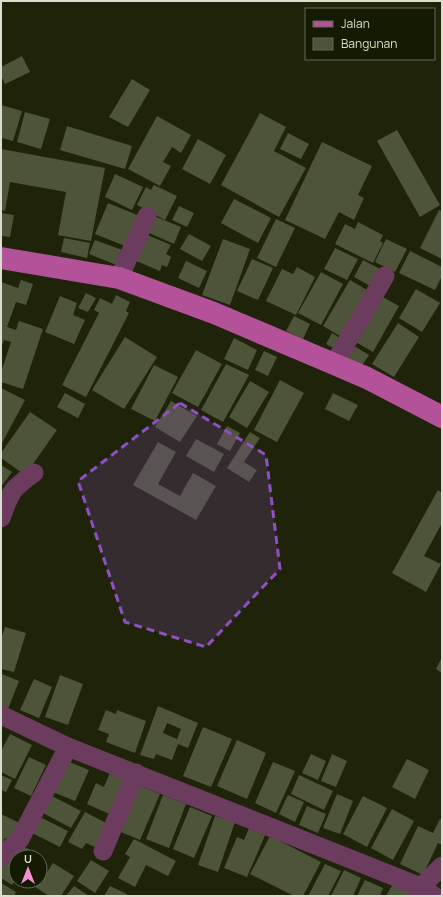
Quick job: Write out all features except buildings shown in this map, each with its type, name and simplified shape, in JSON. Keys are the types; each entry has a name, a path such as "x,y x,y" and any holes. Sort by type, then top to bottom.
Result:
{"main road":[{"path":"1,258 119,278 214,313 367,378 442,417"}],"street":[{"path":"119,278 147,216"},
{"path":"334,364 385,276"},
{"path":"2,514 13,488 34,474"},
{"path":"1,715 68,747 136,773 424,893 442,866"},
{"path":"1,857 20,840 68,747"},
{"path":"102,851 136,773"}],"highlighted area":[{"path":"180,403 266,455 280,569 206,647 125,622 78,481"}]}
